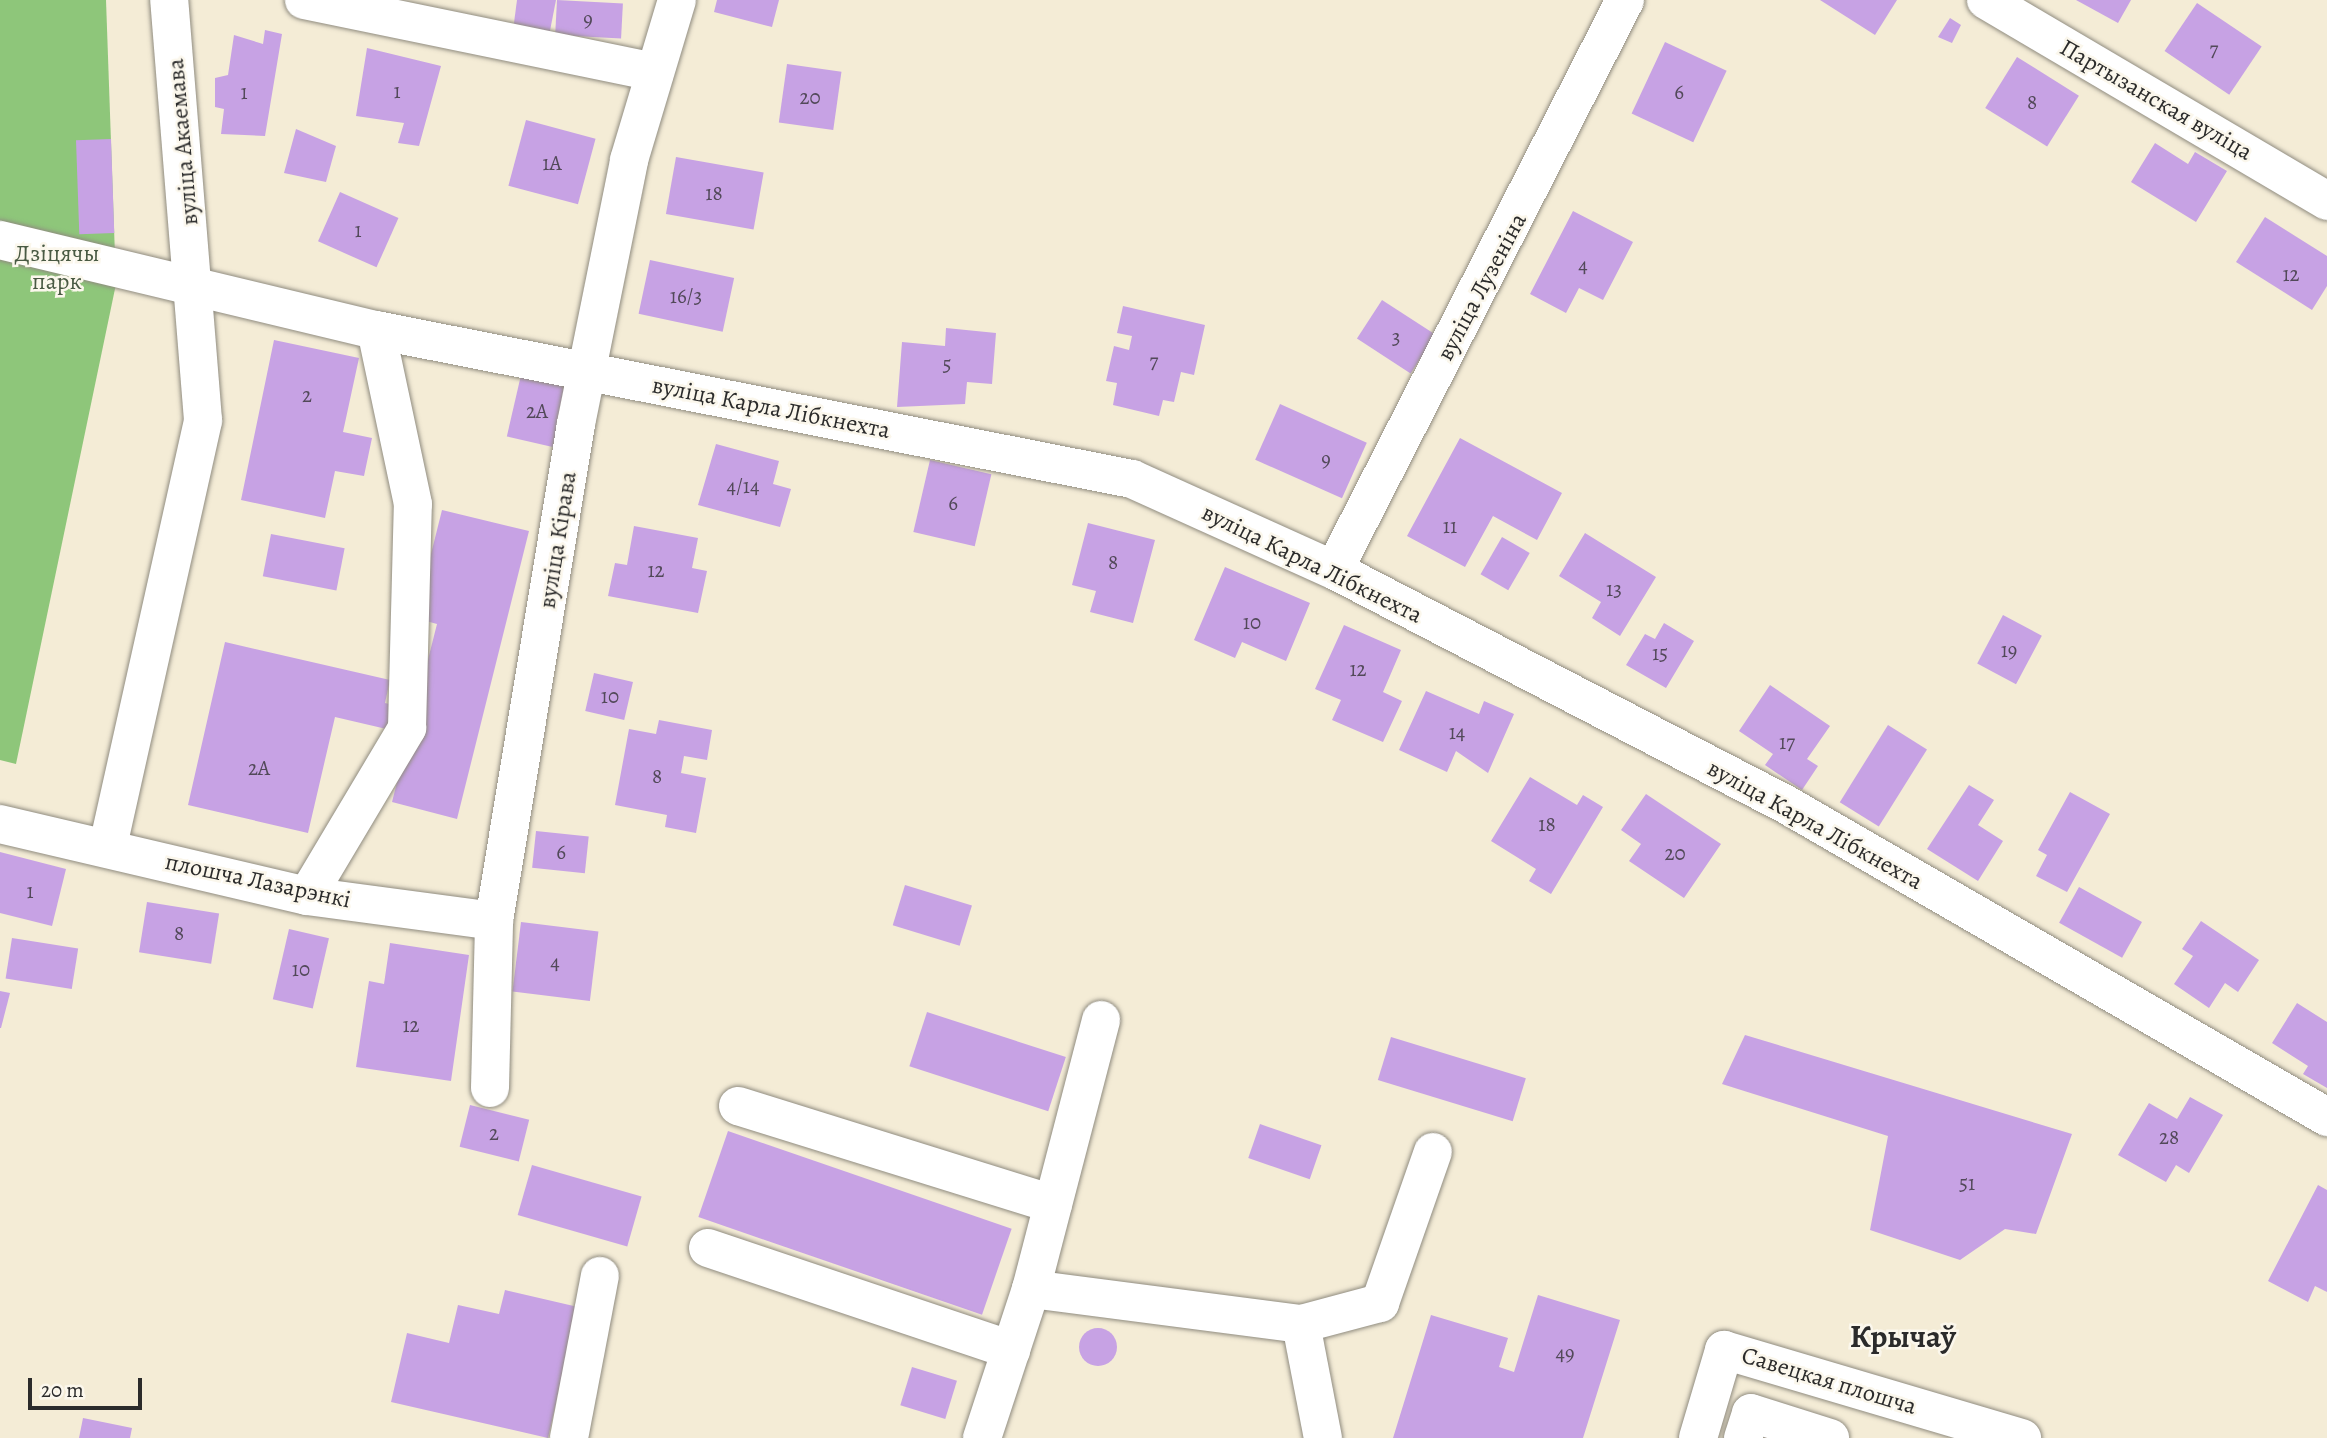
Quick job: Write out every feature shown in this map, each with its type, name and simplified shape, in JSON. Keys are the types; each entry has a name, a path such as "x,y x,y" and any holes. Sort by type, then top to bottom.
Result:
{"street":[{"name":"вуліца Акаемава","path":"107,846 203,420 196,284 170,0"},
{"path":"304,0 655,72"},
{"name":"вуліца Кірава","path":"490,1088 494,921 585,372 629,160 677,0"},
{"name":"вуліца Лузеніна","path":"1334,570 1625,0"},
{"name":"Партызанская вуліца","path":"1986,0 2327,201"},
{"name":"вуліца Карла Лібкнехта","path":"0,240 196,284 376,330 1132,479 1334,570 1787,805 2327,1117"},
{"path":"307,896 407,728 413,504 376,330"},
{"name":"плошча Лазарэнкі","path":"0,824 107,846 307,896 494,921"},
{"path":"982,1438 1031,1289 1101,1020"},
{"path":"738,1106 1053,1204"},
{"path":"1031,1289 1301,1324 1380,1303 1433,1152"},
{"path":"708,1248 1011,1350"},
{"path":"569,1438 600,1276"},
{"path":"1301,1324 1323,1438"},
{"name":"Савецкая плошча","path":"1698,1438 1724,1350 2022,1438"},
{"path":"1743,1438 1751,1413 1830,1438"}],"green space":[{"name":"Дзіцячы парк","path":"0,0 106,0 116,284 16,764 0,760"}],"building":[{"path":"517,0 556,0 548,41 512,38"},
{"path":"557,0 623,3 621,38 555,35"},
{"path":"717,0 779,0 772,27 714,12"},
{"path":"1820,0 1897,0 1875,35"},
{"path":"2076,0 2131,0 2118,23"},
{"path":"2197,3 2262,47 2229,95 2165,51"},
{"path":"1950,18 1961,25 1952,43 1938,37"},
{"path":"265,30 282,34 265,136 221,134 224,109 215,107 215,78 228,75 234,35 263,44"},
{"path":"1665,42 1727,71 1693,142 1632,114"},
{"path":"367,48 441,66 419,146 398,143 404,123 356,116"},
{"path":"2017,57 2079,96 2047,147 1985,108"},
{"path":"787,64 841,72 833,130 779,122"},
{"path":"526,120 596,139 578,204 508,186"},
{"path":"296,129 336,146 326,182 284,173"},
{"path":"111,139 114,233 79,234 76,140"},
{"path":"2155,143 2188,164 2195,152 2227,171 2196,222 2131,182"},
{"path":"676,157 764,172 754,230 666,214"},
{"path":"340,192 398,218 377,267 318,241"},
{"path":"1573,211 1633,242 1603,300 1579,288 1566,313 1530,294"},
{"path":"2265,217 2327,256 2327,286 2312,310 2236,262"},
{"path":"650,260 734,278 723,332 639,314"},
{"path":"1382,300 1436,335 1411,373 1357,339"},
{"path":"1123,306 1205,325 1194,375 1181,372 1174,402 1163,400 1159,416 1113,405 1117,383 1106,381 1114,346 1129,350 1132,336 1117,333"},
{"path":"946,328 996,333 992,384 967,382 965,404 897,407 902,342 945,346"},
{"path":"274,340 359,358 343,432 372,438 364,476 335,471 325,518 241,500"},
{"path":"521,375 567,386 553,447 507,436"},
{"path":"1280,404 1367,443 1342,498 1255,460"},
{"path":"1460,438 1562,493 1537,540 1493,516 1465,567 1407,536"},
{"path":"716,444 779,461 773,484 791,489 780,527 698,505"},
{"path":"930,460 991,474 975,546 913,532"},
{"path":"442,510 529,531 457,819 392,802 437,624 415,618"},
{"path":"1088,523 1155,540 1133,623 1090,612 1096,591 1072,585"},
{"path":"634,526 698,538 692,568 707,571 698,613 608,596 615,563 627,565"},
{"path":"1585,533 1656,577 1620,636 1592,618 1601,602 1559,576"},
{"path":"271,534 345,548 336,591 263,576"},
{"path":"1502,537 1530,553 1508,590 1480,574"},
{"path":"1225,567 1310,603 1286,661 1242,642 1235,658 1194,640"},
{"path":"2003,615 2042,636 2016,684 1977,664"},
{"path":"1664,623 1694,641 1666,688 1626,665 1645,634 1655,639"},
{"path":"1344,625 1401,650 1383,692 1402,701 1383,742 1332,720 1341,700 1315,689"},
{"path":"225,642 390,680 385,703 401,707 395,731 335,717 308,833 188,805"},
{"path":"594,673 633,682 624,720 585,711"},
{"path":"1770,685 1830,726 1807,759 1818,766 1802,790 1765,765 1773,754 1739,731"},
{"path":"1426,691 1479,714 1484,701 1514,714 1488,773 1456,751 1447,772 1399,750"},
{"path":"659,720 712,730 707,760 684,756 681,773 706,778 696,833 665,827 667,815 615,805 629,729 656,734"},
{"path":"1888,725 1927,749 1879,827 1840,802"},
{"path":"1530,777 1577,805 1583,795 1603,807 1551,894 1529,881 1536,869 1491,841"},
{"path":"1969,785 1994,800 1978,825 2003,841 1978,881 1927,849"},
{"path":"2070,792 2110,814 2067,892 2036,876 2047,855 2038,850"},
{"path":"1646,794 1721,844 1684,898 1629,861 1641,844 1621,830"},
{"path":"536,831 589,837 585,873 532,868"},
{"path":"0,852 66,869 52,926 0,913"},
{"path":"905,885 972,905 960,946 893,925"},
{"path":"2079,887 2142,922 2122,958 2059,923"},
{"path":"147,902 219,913 211,964 139,952"},
{"path":"2201,921 2259,960 2238,992 2225,983 2209,1008 2174,984 2193,956 2182,949"},
{"path":"521,922 598,932 590,1001 512,991"},
{"path":"289,929 329,938 313,1008 273,999"},
{"path":"12,938 78,948 72,989 6,978"},
{"path":"390,943 469,955 451,1081 356,1067 369,981 384,984"},
{"path":"0,991 10,993 1,1028 0,1028"},
{"path":"2297,1003 2327,1022 2327,1088 2303,1074 2308,1066 2272,1043"},
{"path":"927,1012 1066,1057 1048,1111 909,1066"},
{"path":"1745,1035 2072,1134 2036,1234 2005,1229 1960,1260 1870,1230 1888,1136 1722,1084"},
{"path":"1391,1037 1526,1078 1513,1121 1378,1080"},
{"path":"2190,1097 2223,1115 2189,1173 2176,1165 2166,1182 2118,1155 2149,1103 2177,1119"},
{"path":"470,1105 529,1120 519,1161 460,1147"},
{"path":"1260,1124 1321,1145 1310,1179 1248,1158"},
{"path":"728,1131 1012,1229 982,1315 698,1217"},
{"path":"532,1165 642,1196 627,1246 518,1215"},
{"path":"2318,1185 2327,1190 2327,1292 2315,1286 2308,1302 2268,1281"},
{"path":"505,1290 578,1307 548,1438 391,1402 407,1333 449,1343 458,1305 499,1314"},
{"path":"1538,1295 1620,1320 1583,1438 1393,1438 1431,1315 1508,1338 1499,1367 1514,1372"},
{"path":"1098,1328 1111,1334 1117,1347 1111,1360 1098,1366 1085,1360 1079,1347 1085,1334"},
{"path":"912,1367 957,1381 945,1419 900,1405"},
{"path":"83,1418 132,1428 130,1438 79,1438"}],"district":[{"name":"Крычаў","path":"1903,1336"}]}
